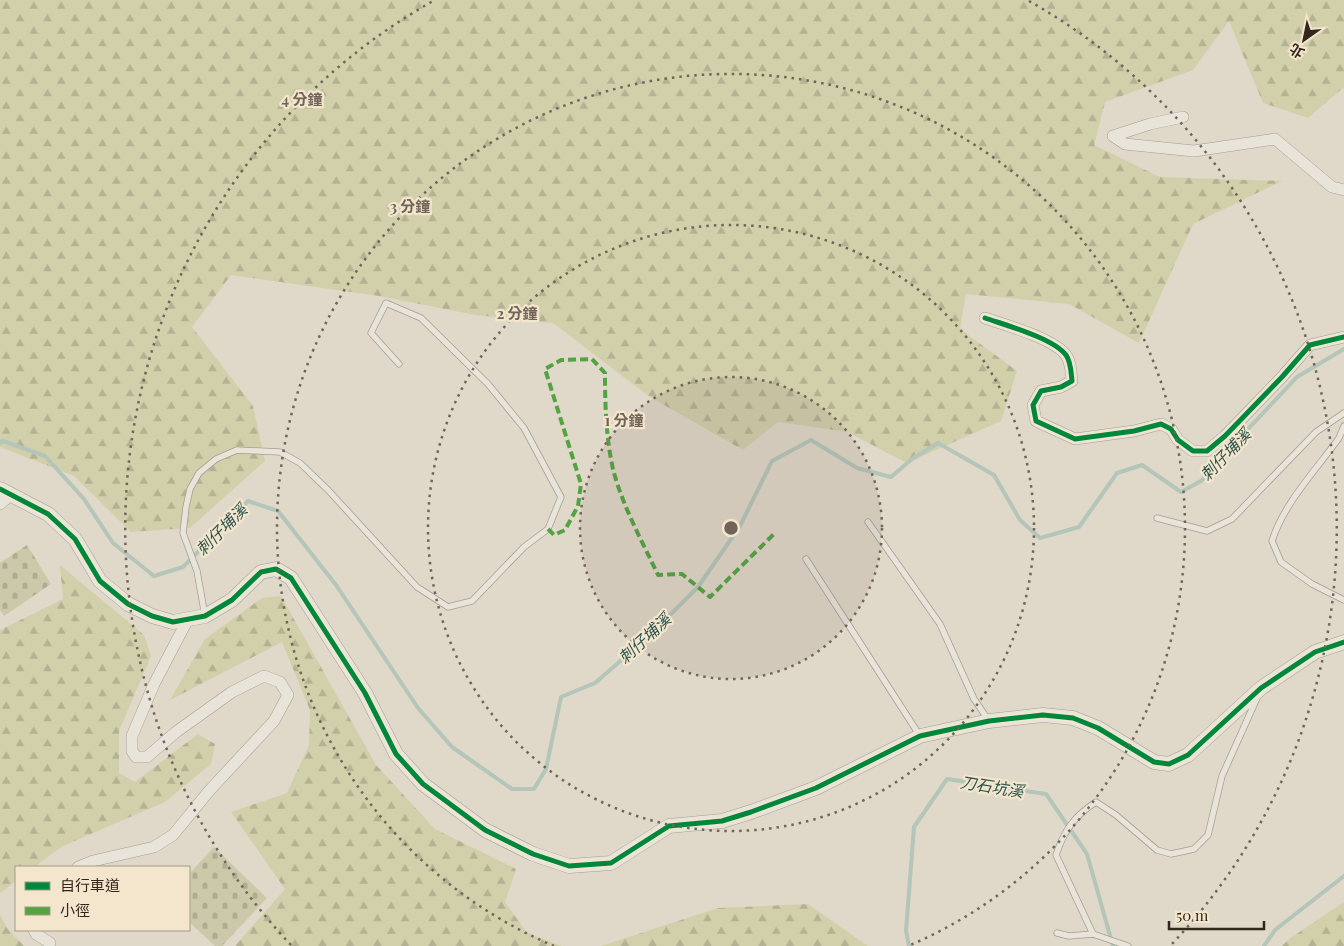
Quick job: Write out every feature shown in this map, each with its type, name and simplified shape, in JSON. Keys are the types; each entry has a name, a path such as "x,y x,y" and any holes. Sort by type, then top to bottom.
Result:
{"street":[{"path":"1182,118 1150,124 1114,136 1125,144 1194,151 1274,139 1332,187 1344,190"},
{"path":"985,318 1048,342 1065,353 1070,362 1072,381 1060,387 1040,391 1033,405 1036,421 1063,432 1074,440 1134,431 1161,424 1171,429 1178,440 1193,451 1207,451 1225,436 1310,345 1344,337"},
{"path":"0,504 6,492 48,514 75,539 100,581 128,604 152,616 173,622 205,616 232,600 261,572 276,569 291,578 364,693 396,754 423,784 485,830 533,854 569,866 611,863 669,826 722,820 769,805 816,788 920,736 988,721 1043,714 1073,718 1098,728 1154,762 1169,764 1188,755 1261,688 1315,652 1344,642"},
{"path":"80,866 93,861 154,846 173,835 209,791 274,721 288,695 280,682 264,676 232,692 176,732 147,757 136,757 132,751 132,736 154,684 188,619"},
{"path":"34,931 50,943"}],"lane":[{"path":"205,616 197,571 183,533 186,507 190,490 199,473 216,460 237,450 280,452 300,464 328,490 417,587 448,607 472,600 524,547 548,529 561,497 524,428 488,384 420,318 386,303 371,333 399,364"},
{"path":"1157,518 1206,532 1232,519 1316,432 1344,414"},
{"path":"1344,426 1339,438 1287,510 1276,528 1272,541 1281,562 1312,584 1344,600"},
{"path":"868,522 940,624 974,699 988,721"},
{"path":"806,559 920,736"},
{"path":"1093,934 1056,856 1063,834 1081,812 1096,802 1157,850 1172,854 1194,849 1208,835 1222,776 1261,688"},
{"path":"1057,933 1070,936 1093,934 1128,946"}],"green space":[{"path":"0,0 1344,0 1344,87 1308,118 1263,103 1229,21 1193,70 1105,102 1094,145 1160,177 1282,181 1193,224 1139,343 1069,304 966,294 960,329 1017,371 1001,421 907,463 847,432 778,422 743,450 650,397 553,323 475,315 379,296 231,275 192,327 253,406 265,461 190,528 131,532 74,476 0,447"},
{"path":"27,545 51,584 4,616 0,610 0,563"},
{"path":"60,565 144,635 151,656 119,731 119,773 135,782 198,734 215,744 211,764 165,802 63,846 35,866 15,866 15,882 0,893 0,630 63,599"},
{"path":"281,596 376,765 435,829 516,869 505,902 527,933 562,946 235,946 285,889 231,812 287,793 309,745 310,710 282,642 170,700 205,639 262,598"},
{"path":"214,847 267,898 222,946 215,946 190,923 190,873"},
{"path":"1344,902 1344,946 1282,946 1289,939"},
{"path":"808,904 868,946 601,946 718,908"},
{"path":"0,915 7,928 24,946 0,946"}],"waterway":[{"name":"刺仔埔溪","path":"0,443 3,441 45,456 84,499 113,543 154,576 183,567 248,501 278,511 336,585 418,708 452,747 512,789 534,789 546,769 561,697 595,683 647,638 698,587 740,526 772,461 811,440 857,468 891,477 912,459 938,443 994,475 1020,520 1040,538 1079,527 1117,473 1142,465 1181,492 1201,481 1230,453 1249,428 1297,377 1344,349"},
{"name":"刀石坑溪","path":"909,946 906,931 914,827 947,779 1046,794 1087,854 1113,946"},
{"name":"刀石坑溪","path":"1264,946 1275,930 1344,876"}],"marked path":[{"path":"548,529 554,535 565,530 578,506 581,484 545,369 561,360 592,359 605,373 607,433 613,469 633,523 658,575 682,574 710,597 775,533"}],"cycle path":[{"path":"985,318 1016,328 1051,343 1068,358 1072,381 1061,387 1041,391 1033,405 1036,421 1075,439 1134,431 1161,424 1171,429 1178,440 1193,451 1207,451 1225,436 1310,345 1344,337"},
{"path":"0,489 48,514 75,539 100,581 128,604 152,616 173,622 205,616 232,600 261,572 276,569 291,578 365,693 396,754 423,784 485,830 533,854 569,866 611,863 669,826 722,821 751,812 816,788 920,736 989,721 1043,715 1073,718 1098,728 1154,762 1169,764 1188,755 1261,688 1315,652 1344,642"}]}
